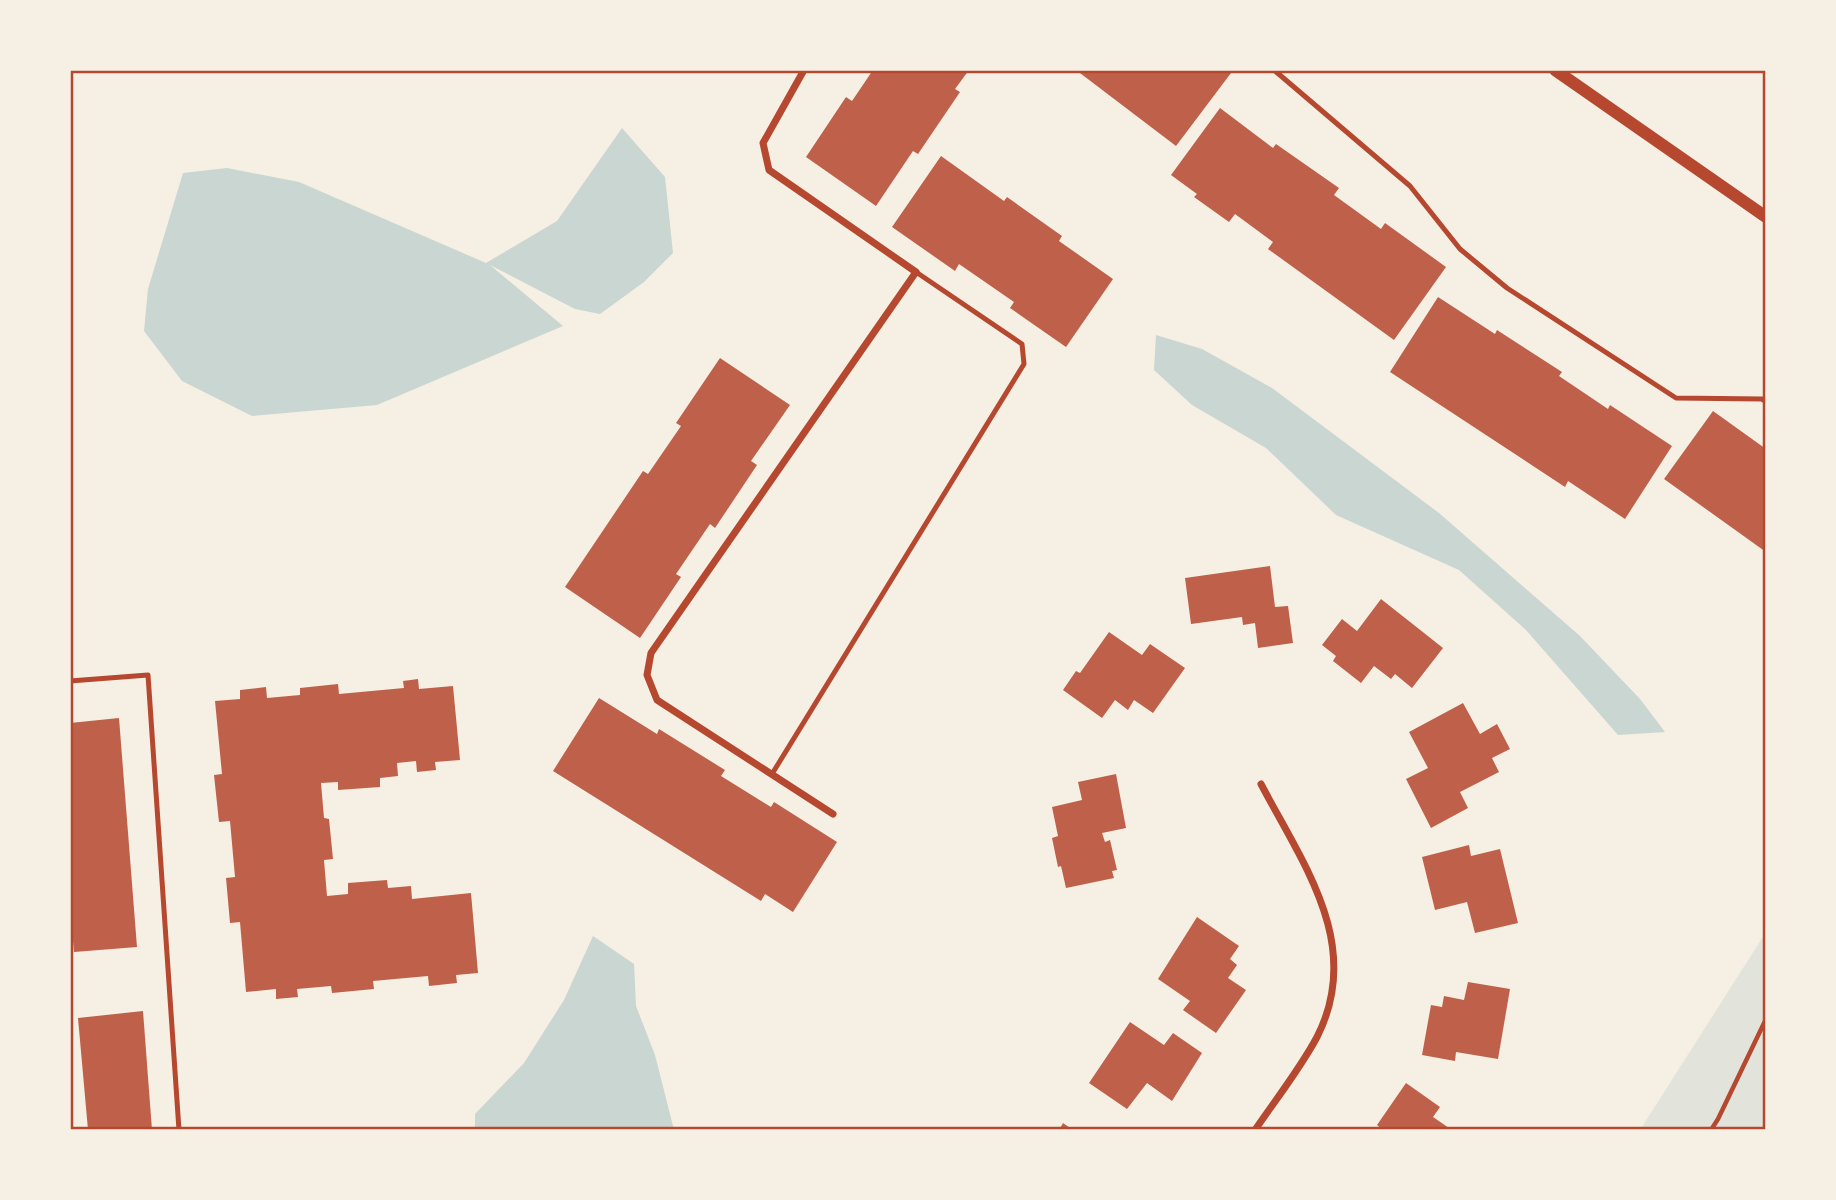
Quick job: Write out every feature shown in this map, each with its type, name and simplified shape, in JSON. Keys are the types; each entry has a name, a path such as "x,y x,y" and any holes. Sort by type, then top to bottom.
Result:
{"street":[{"path":"804,70 763,143 769,170 916,272 651,653 647,675 657,700 833,814"},
{"path":"1555,70 1766,217"},
{"path":"1255,1130 1318,1034 1330,1001 1335,967 1331,930 1318,893 1261,784"}],"lane":[{"path":"1273,70 1410,186 1460,249 1507,288 1676,398 1762,399 1766,402"},
{"path":"772,775 1024,364 1022,344 916,272"},
{"path":"70,681 148,675 179,1130"}],"path":[{"path":"1711,1130 1766,1019"}],"shaded area":[{"path":"622,128 665,177 673,253 644,282 600,314 575,309 490,265 563,326 377,405 252,416 182,381 144,331 148,289 183,173 227,168 299,182 486,263 557,221"},
{"path":"1156,335 1202,349 1272,388 1439,513 1580,636 1640,699 1665,732 1618,735 1526,630 1459,570 1336,515 1266,448 1192,405 1154,370"},
{"path":"1766,932 1766,1130 1640,1130"},
{"path":"593,936 634,964 636,1006 655,1055 674,1130 475,1130 475,1114 524,1063 564,1000"}],"building":[{"path":"873,70 969,70 955,89 960,92 918,154 913,151 876,206 806,157 846,97 852,101"},
{"path":"1076,70 1227,70 1231,73 1176,146"},
{"path":"1220,108 1273,148 1276,144 1339,188 1334,195 1381,229 1385,223 1446,267 1394,340 1268,249 1273,242 1235,214 1229,222 1194,197 1197,194 1171,175"},
{"path":"941,156 1004,201 1007,197 1062,236 1059,241 1113,279 1066,347 1010,308 1014,302 959,264 955,271 892,227"},
{"path":"1438,297 1495,334 1497,330 1562,372 1559,376 1608,409 1610,405 1672,446 1625,519 1568,481 1565,487 1390,372"},
{"path":"720,358 790,405 751,461 757,465 715,528 710,524 676,574 681,577 640,638 565,587 643,471 648,474 681,426 676,423"},
{"path":"1713,411 1766,449 1766,552 1664,479"},
{"path":"1270,566 1275,607 1288,606 1293,643 1258,648 1255,623 1243,625 1242,617 1191,624 1185,578"},
{"path":"1381,599 1443,648 1412,688 1395,674 1391,679 1374,666 1361,683 1333,661 1336,656 1322,645 1342,619 1357,631"},
{"path":"1109,632 1142,655 1150,644 1185,668 1153,713 1134,700 1128,710 1115,700 1102,718 1063,690 1076,671 1080,673"},
{"path":"418,679 419,689 453,686 460,760 435,762 436,770 417,772 416,761 397,763 398,776 380,778 380,787 338,790 338,782 321,783 324,818 329,819 333,859 324,860 327,896 348,894 348,883 387,880 388,888 411,886 412,899 471,893 478,973 456,975 457,983 429,986 428,976 373,981 374,989 332,993 331,986 297,989 298,997 276,999 276,989 246,992 240,922 230,923 226,878 235,877 230,821 219,822 214,775 222,774 215,701 240,699 240,690 266,687 267,698 300,695 300,688 338,684 339,694 404,688 403,681"},
{"path":"599,698 657,734 659,729 725,770 721,776 771,807 774,802 837,842 793,912 765,894 761,901 553,771"},
{"path":"1463,703 1480,734 1497,724 1510,749 1492,758 1499,772 1460,792 1468,808 1431,828 1406,779 1428,768 1409,732"},
{"path":"119,718 137,947 74,952 70,907 70,723"},
{"path":"1116,774 1126,828 1102,833 1105,842 1110,840 1117,870 1112,871 1114,878 1066,888 1052,838 1058,836 1052,807 1082,800 1078,782"},
{"path":"1469,845 1471,856 1500,849 1518,923 1475,933 1467,902 1435,910 1422,857"},
{"path":"1197,917 1239,946 1230,959 1237,965 1228,978 1246,990 1216,1033 1183,1010 1190,1001 1158,979"},
{"path":"1468,982 1510,989 1498,1059 1456,1052 1455,1061 1422,1055 1431,1005 1442,1007 1444,996 1464,1000"},
{"path":"143,1011 152,1130 88,1130 78,1018"},
{"path":"1130,1022 1164,1045 1173,1033 1202,1053 1172,1101 1147,1083 1127,1109 1089,1083"},
{"path":"1406,1083 1440,1107 1433,1117 1449,1128 1448,1130 1383,1130 1377,1125"},
{"path":"1063,1123 1073,1130 1059,1130"}]}
